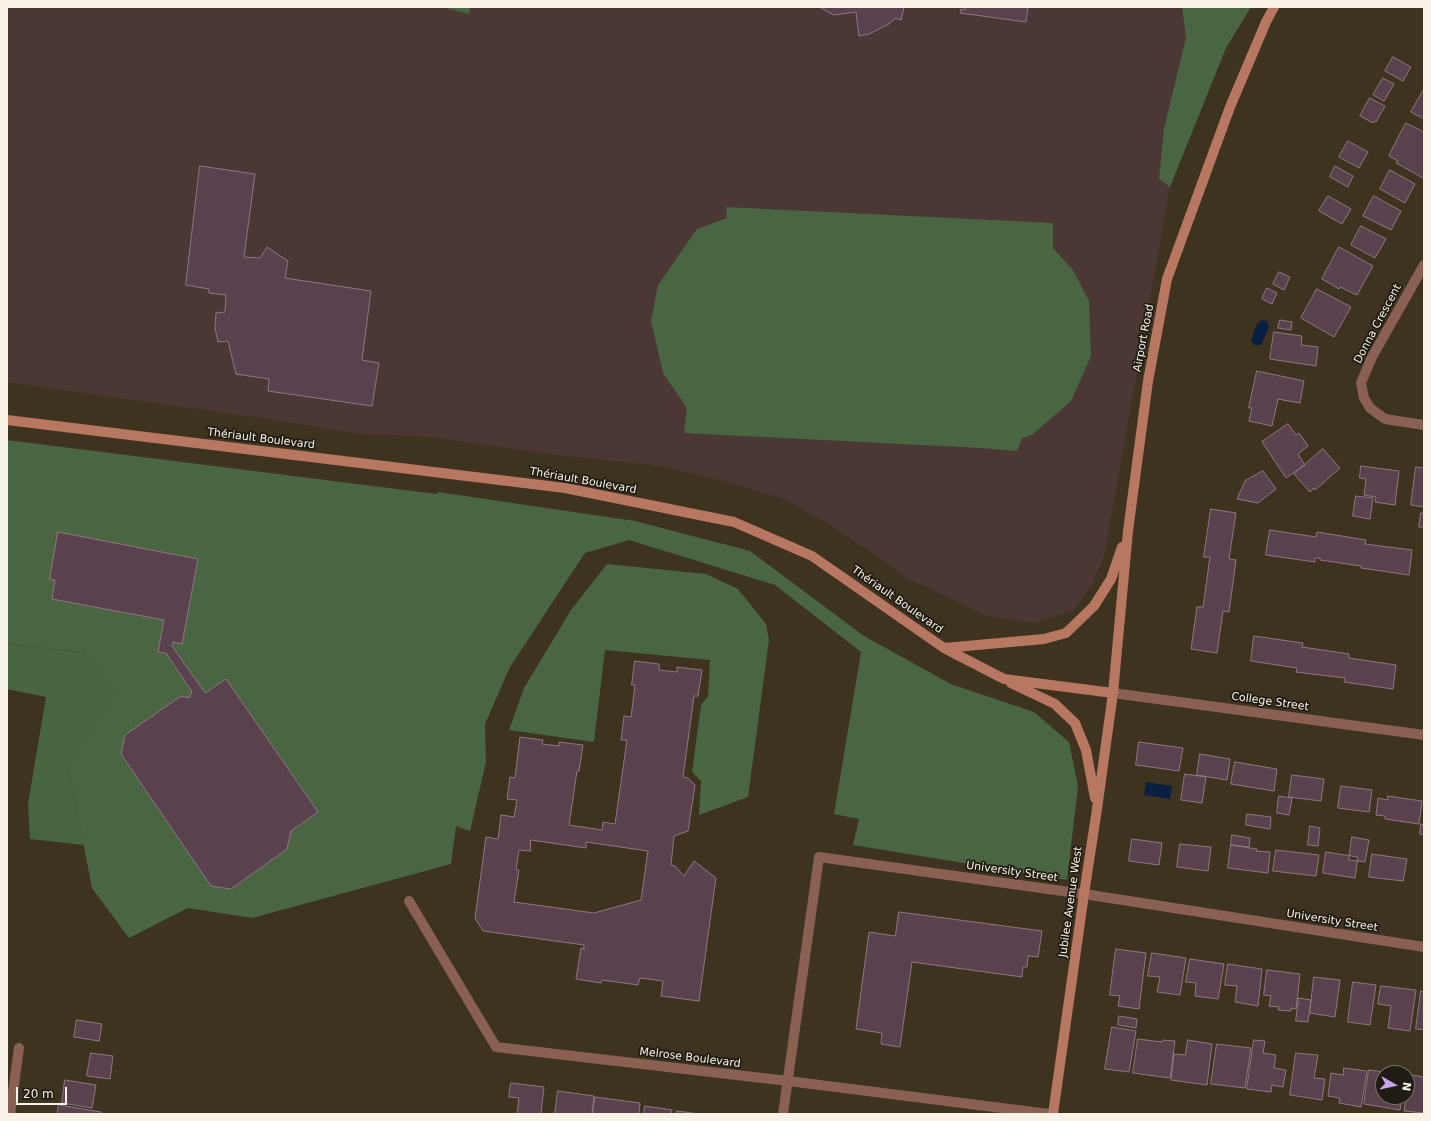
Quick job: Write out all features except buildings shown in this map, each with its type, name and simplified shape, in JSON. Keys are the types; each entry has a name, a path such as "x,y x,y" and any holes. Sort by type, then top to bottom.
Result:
{"main road":[{"name":"Airport Road","path":"1113,693 1128,532 1148,381 1167,279 1230,107 1266,22 1274,7"},
{"name":"Thériault Boulevard","path":"7,420 565,488 734,522 812,556 944,648 1004,679 1113,693"},
{"path":"944,648 1044,639 1066,633 1094,606 1111,579 1128,532"},
{"path":"1004,679 1054,704 1075,723 1086,750 1098,809"},
{"name":"Jubilee Avenue West","path":"1053,1114 1084,894 1098,809 1113,693"}],"street":[{"name":"Donna Crescent","path":"1424,265 1372,357 1362,383 1364,398 1370,408 1384,419 1424,425"},
{"name":"College Street","path":"1113,693 1424,735"},
{"name":"University Street","path":"788,1081 819,857 1084,894 1424,947"},
{"name":"Melrose Boulevard","path":"409,901 496,1048 788,1081 1049,1114"},
{"path":"10,1114 19,1048"},
{"path":"783,1114 788,1081"}],"shaded area":[{"path":"7,7 1182,7 1186,38 1164,128 1160,179 1170,187 1104,557 1093,583 1074,610 1035,623 987,616 905,577 870,551 824,521 781,498 728,482 661,466 558,455 436,437 358,434 282,421 7,382"}],"green space":[{"path":"442,7 470,7 469,14"},
{"path":"1182,7 1251,7 1226,48 1170,187 1159,179 1164,128 1186,38"},
{"path":"726,207 1053,223 1053,248 1073,270 1089,301 1091,356 1071,401 1032,435 1022,438 1017,451 684,433 687,408 663,373 651,321 658,285 697,229 727,218"},
{"path":"7,440 437,494 438,492 635,521 750,551 864,636 951,684 1034,712 1069,742 1078,786 1067,880 853,845 859,819 834,814 861,652 775,585 629,540 585,553 510,667 485,724 486,762 470,831 456,826 451,864 252,918 188,908 129,938 92,888 68,765 118,692 82,652 7,644"},
{"path":"607,564 706,574 738,589 766,624 769,640 748,797 699,815 701,781 692,772 701,705 708,696 710,660 605,650 594,742 509,730 524,688 571,610"},
{"path":"7,644 82,652 119,692 68,765 84,845 30,839 28,804 46,697 7,689"}],"water":[{"path":"1261,320 1267,321 1269,327 1261,345 1254,345 1251,340 1257,324"},
{"path":"1146,782 1172,786 1170,799 1144,795"}]}
